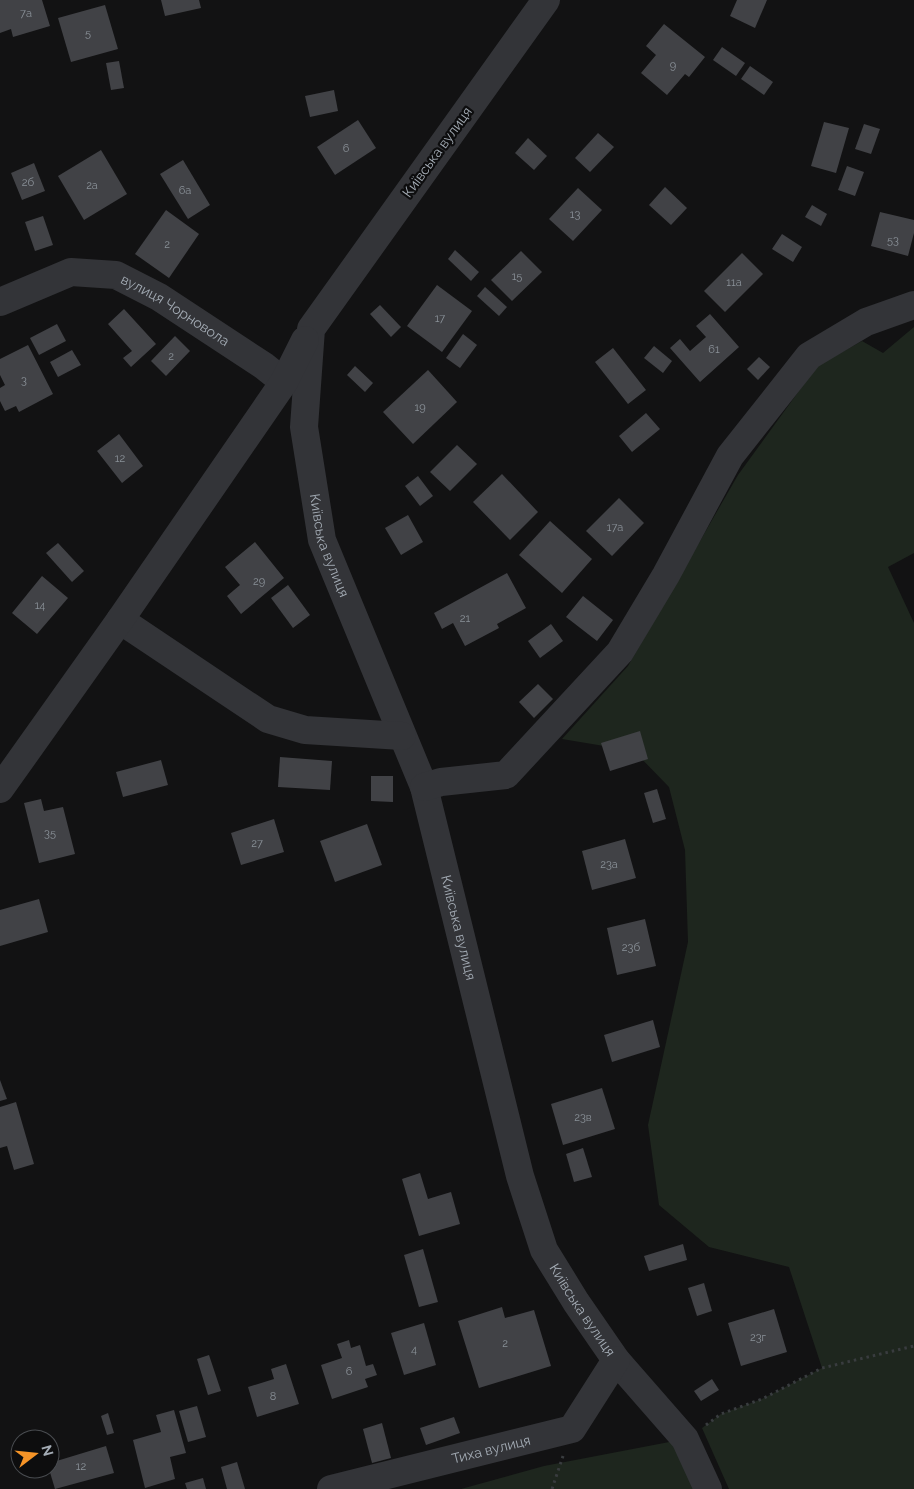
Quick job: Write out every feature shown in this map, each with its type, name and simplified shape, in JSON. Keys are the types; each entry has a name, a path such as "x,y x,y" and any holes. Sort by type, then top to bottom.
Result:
{"street":[{"name":"Київська вулиця","path":"0,789 120,620 284,382 310,329 546,0"},
{"name":"вулиця Чорновола","path":"0,302 71,272 116,275 159,297 264,366 284,382"},
{"path":"424,787 441,782 506,775 620,652 666,575 730,456 809,356 866,322 914,305"},
{"name":"Київська вулиця","path":"310,329 304,427 322,540 424,787 520,1176 544,1250 576,1302 616,1360 685,1439 708,1489"},
{"path":"120,620 268,719 306,730 402,736"},
{"name":"Тиха вулиця","path":"332,1489 572,1429 616,1360"}],"path":[{"path":"685,1439 721,1414 762,1399 822,1368 914,1346"}],"shaded area":[{"path":"914,327 914,553 888,567 914,623 914,1489 729,1489 702,1428 721,1414 762,1399 822,1368 789,1267 709,1247 659,1205 648,1125 688,942 685,850 669,787 634,751 562,739 628,666 738,475 817,366 862,341 883,353"},
{"path":"685,1439 708,1489 461,1489 544,1466"}],"building":[{"path":"0,0 42,0 50,26 13,37 11,29 0,33"},
{"path":"161,0 199,0 201,8 165,16"},
{"path":"737,0 767,0 755,28 730,16"},
{"path":"105,5 118,49 71,62 58,18"},
{"path":"664,24 705,57 689,77 685,74 667,95 641,73 656,55 646,46"},
{"path":"722,47 745,63 736,76 713,60"},
{"path":"119,61 124,88 111,90 106,63"},
{"path":"750,66 773,82 764,95 741,79"},
{"path":"334,90 338,111 310,117 305,96"},
{"path":"358,120 376,148 335,175 317,147"},
{"path":"824,122 849,128 836,173 811,166"},
{"path":"864,124 880,129 871,154 855,149"},
{"path":"598,133 614,147 590,172 575,158"},
{"path":"528,138 547,156 534,170 515,153"},
{"path":"101,150 127,194 84,220 58,176"},
{"path":"183,160 210,205 188,219 160,174"},
{"path":"34,163 45,191 22,200 11,173"},
{"path":"847,166 864,172 855,196 838,190"},
{"path":"665,187 687,208 671,225 649,205"},
{"path":"578,188 602,210 573,241 549,219"},
{"path":"812,205 827,214 821,226 805,217"},
{"path":"166,210 199,234 169,278 135,254"},
{"path":"880,212 914,220 914,233 908,256 871,246"},
{"path":"43,216 53,245 35,251 25,222"},
{"path":"782,234 802,247 793,262 772,249"},
{"path":"455,250 479,272 471,281 448,259"},
{"path":"521,251 542,272 512,301 491,280"},
{"path":"742,253 763,274 725,312 704,291"},
{"path":"437,285 472,311 442,352 407,326"},
{"path":"485,287 507,307 499,316 477,296"},
{"path":"380,305 401,327 391,337 370,314"},
{"path":"124,309 156,344 131,367 123,358 132,351 108,324"},
{"path":"710,314 739,347 700,382 670,348 680,339 690,351 706,337 696,326"},
{"path":"57,324 66,341 39,355 30,338"},
{"path":"463,334 477,345 460,368 446,358"},
{"path":"175,336 190,351 166,376 151,361"},
{"path":"28,345 53,394 19,412 16,406 5,411 0,401 0,388 5,385 0,375 0,359"},
{"path":"654,346 672,361 663,373 644,358"},
{"path":"613,348 646,390 628,404 595,362"},
{"path":"72,350 81,365 58,377 50,362"},
{"path":"759,357 770,367 758,380 747,369"},
{"path":"355,366 373,383 365,392 347,375"},
{"path":"428,370 457,402 413,444 383,412"},
{"path":"646,413 660,429 632,452 619,436"},
{"path":"119,434 143,466 122,483 97,451"},
{"path":"457,445 477,464 450,491 430,472"},
{"path":"502,474 538,512 510,540 473,502"},
{"path":"418,476 433,496 420,506 405,486"},
{"path":"619,498 644,523 612,556 586,531"},
{"path":"408,515 423,542 401,555 385,528"},
{"path":"550,521 592,559 562,593 519,555"},
{"path":"255,542 284,578 241,614 227,596 240,585 225,567"},
{"path":"58,543 84,571 72,582 46,553"},
{"path":"507,573 526,608 497,624 499,628 465,646 453,623 442,629 434,613"},
{"path":"42,576 68,598 37,634 12,613"},
{"path":"288,585 310,615 293,628 271,598"},
{"path":"583,596 613,620 597,641 566,617"},
{"path":"551,624 563,641 540,658 528,641"},
{"path":"538,684 553,699 534,718 519,702"},
{"path":"640,731 648,759 610,771 601,743"},
{"path":"280,757 332,761 330,790 278,787"},
{"path":"161,760 168,785 123,797 116,772"},
{"path":"371,776 393,776 393,802 371,801"},
{"path":"657,789 666,819 653,823 644,793"},
{"path":"41,799 44,811 63,807 75,854 39,863 24,803"},
{"path":"274,819 284,852 241,865 231,833"},
{"path":"367,824 382,865 335,882 320,841"},
{"path":"625,839 636,878 592,890 582,851"},
{"path":"39,899 48,932 0,946 0,910"},
{"path":"645,919 656,966 617,975 607,928"},
{"path":"653,1020 660,1047 612,1062 604,1035"},
{"path":"0,1080 7,1099 0,1101"},
{"path":"602,1088 615,1129 563,1145 551,1104"},
{"path":"16,1102 34,1164 14,1170 7,1146 0,1148 0,1107"},
{"path":"583,1148 592,1177 574,1182 566,1154"},
{"path":"420,1173 428,1199 451,1192 460,1224 419,1236 402,1179"},
{"path":"683,1244 687,1260 649,1271 644,1256"},
{"path":"423,1249 438,1302 419,1307 404,1255"},
{"path":"704,1283 712,1311 697,1316 688,1288"},
{"path":"502,1307 505,1318 534,1310 551,1366 479,1388 458,1321"},
{"path":"774,1309 787,1352 741,1366 728,1323"},
{"path":"424,1323 436,1365 404,1375 391,1333"},
{"path":"349,1340 351,1348 360,1345 366,1366 373,1364 377,1375 365,1379 368,1387 332,1399 321,1365 342,1358 337,1344"},
{"path":"209,1355 221,1391 208,1395 197,1359"},
{"path":"286,1364 299,1404 257,1417 248,1387 274,1379 271,1369"},
{"path":"712,1379 719,1390 701,1401 694,1391"},
{"path":"197,1406 206,1437 188,1442 179,1411"},
{"path":"174,1410 186,1453 170,1457 175,1479 145,1488 133,1440 161,1432 156,1415"},
{"path":"108,1413 114,1433 107,1435 101,1416"},
{"path":"454,1417 460,1433 426,1445 420,1428"},
{"path":"382,1423 391,1458 372,1463 363,1429"},
{"path":"106,1446 114,1473 55,1489 52,1479 60,1479 60,1460"},
{"path":"237,1462 245,1489 227,1489 221,1467"},
{"path":"203,1478 206,1489 187,1489 185,1483"}]}
